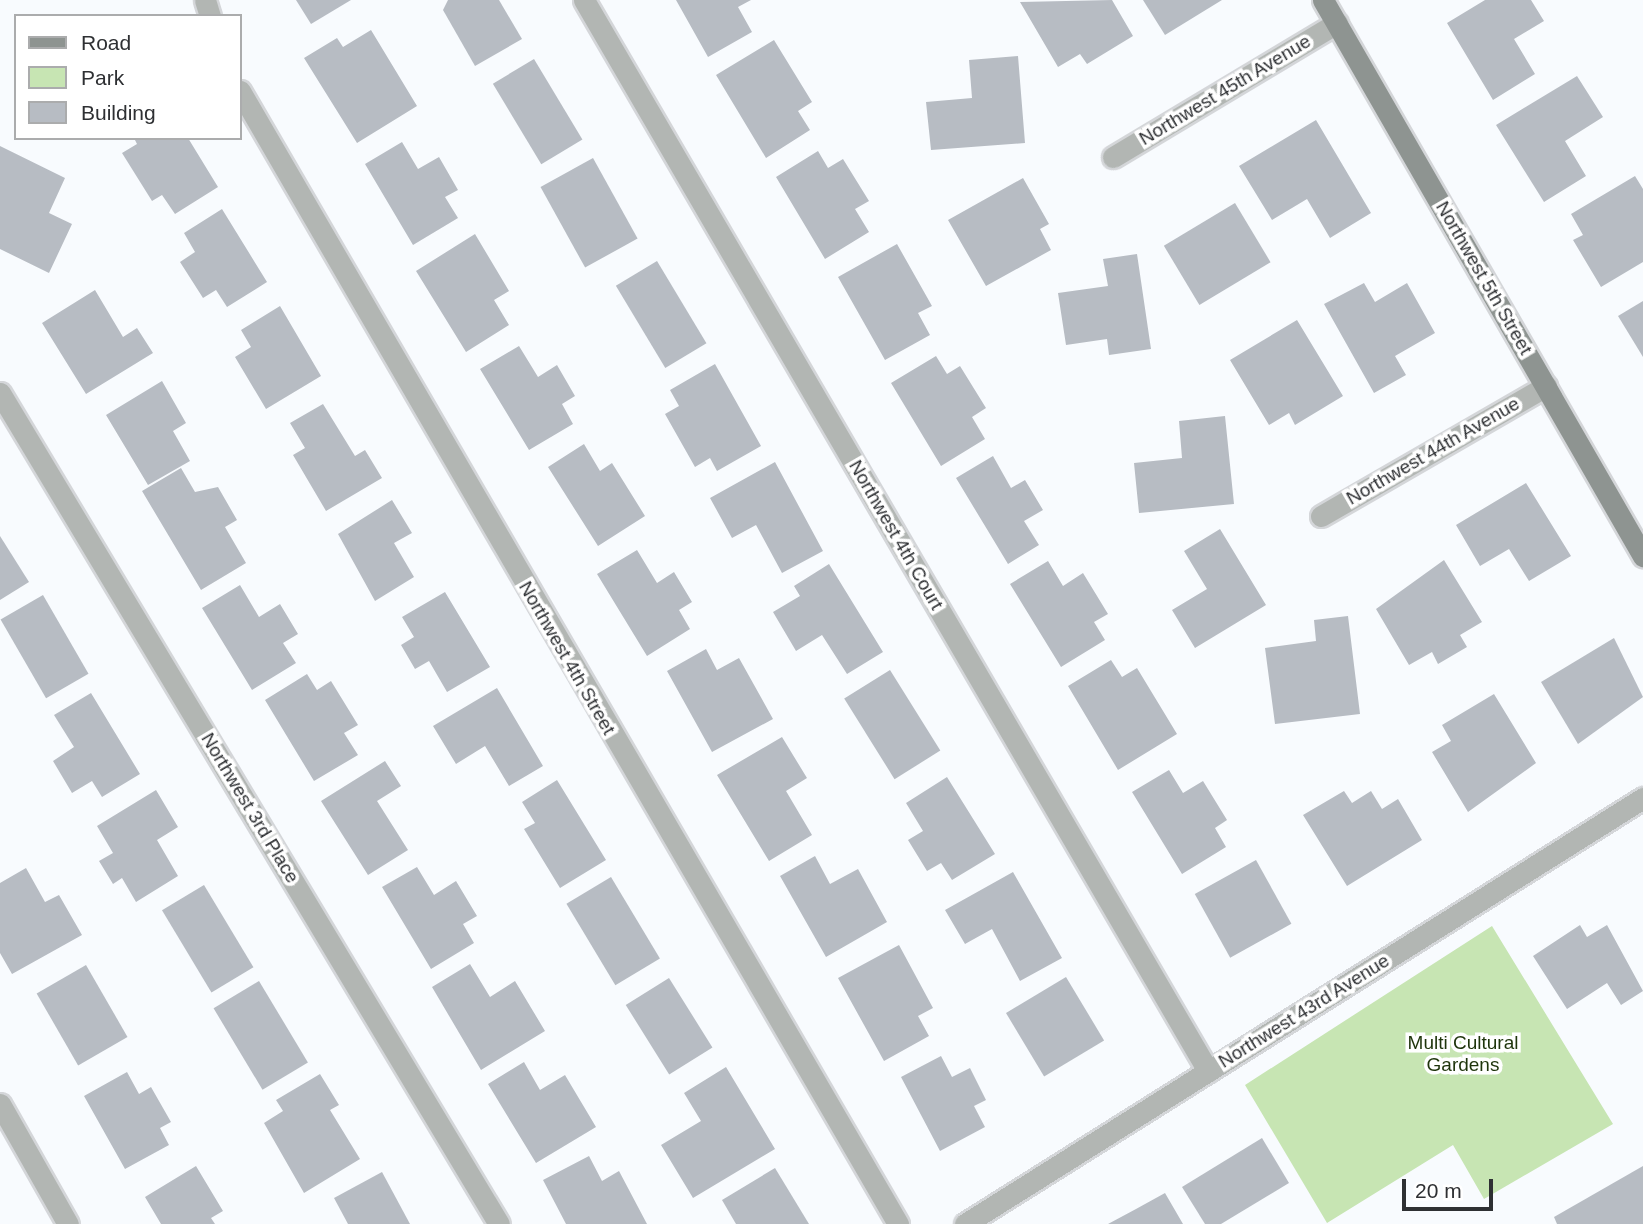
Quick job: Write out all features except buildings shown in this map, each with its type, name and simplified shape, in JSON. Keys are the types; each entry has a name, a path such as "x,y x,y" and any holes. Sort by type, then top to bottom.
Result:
{"street":[{"name":"Northwest 4th Court","path":"584,0 1208,1071"},
{"name":"Northwest 5th Street","path":"1323,0 1643,556"},
{"name":"Northwest 45th Avenue","path":"1112,157 1337,23"},
{"name":"Northwest 4th Street","path":"242,94 898,1224"},
{"name":"Northwest 44th Avenue","path":"1321,516 1546,386"},
{"name":"Northwest 3rd Place","path":"0,393 499,1224"},
{"name":"Northwest 43rd Avenue","path":"965,1224 1643,798"},
{"path":"0,1104 68,1224"}],"green space":[{"name":"Multi Cultural Gardens","path":"1492,926 1613,1124 1484,1199 1453,1145 1327,1223 1245,1085"}]}
